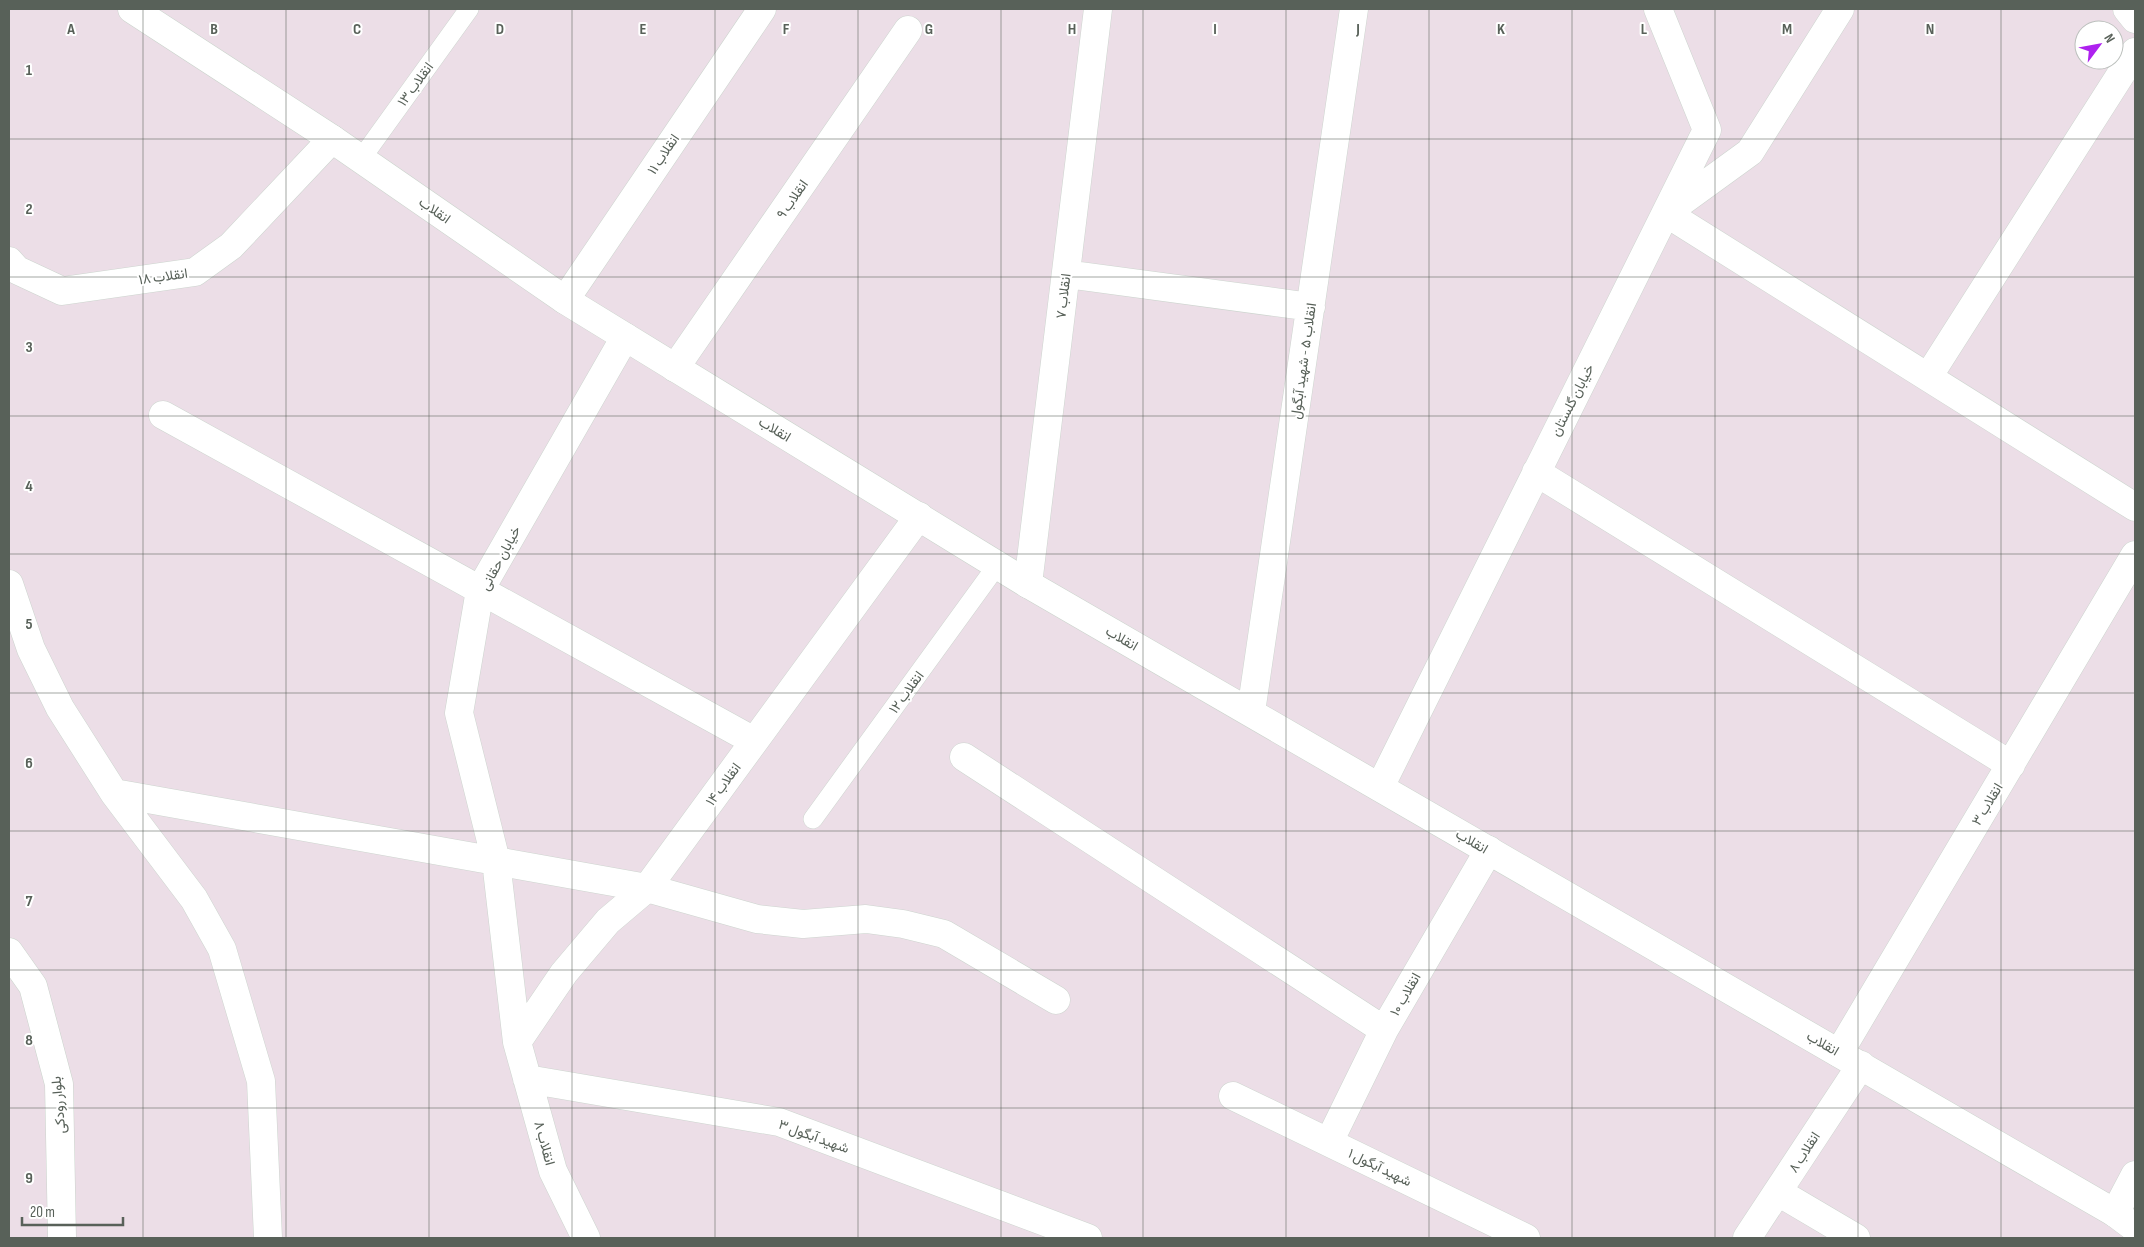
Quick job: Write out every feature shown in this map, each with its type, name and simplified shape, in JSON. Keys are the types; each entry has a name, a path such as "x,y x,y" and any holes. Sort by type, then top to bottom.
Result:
{"street":[{"name":"انقلاب","path":"132,9 332,138 565,300 1028,584 1380,786 2125,1221"},
{"name":"انقلاب ۱۱","path":"565,300 762,9"},
{"name":"انقلاب ۷","path":"1028,584 1098,9"},
{"name":"انقلاب ۵ - شهید آبگول","path":"1251,712 1354,9"},
{"name":"خیابان گلستان","path":"1380,786 1707,130 1658,9"},
{"path":"1840,9 1750,152 1666,213 2135,507"},
{"path":"2127,9 2135,19"},
{"name":"انقلاب ۹","path":"675,368 908,30"},
{"path":"1928,377 2135,52"},
{"name":"انقلاب ۱۸","path":"9,261 17,270 62,291 196,272 231,246 332,138"},
{"path":"1066,274 1311,307"},
{"name":"خیابان حقانی","path":"517,1042 496,861 459,713 480,590 625,337"},
{"path":"163,415 754,741"},
{"path":"1536,472 2011,765"},
{"name":"انقلاب ۱۴","path":"517,1042 564,973 608,921 647,888 919,516"},
{"name":"انقلاب ۳","path":"1850,1059 2011,765 2135,555"},
{"path":"9,584 31,649 60,708 114,793 194,899 222,949 261,1080 268,1238"},
{"path":"964,757 1384,1030"},
{"path":"114,793 647,888 757,920 803,924 866,919 903,924 944,934 1056,1000"},
{"name":"انقلاب ۱۰","path":"1329,1142 1384,1030 1489,850"},
{"name":"بلوار رودکی","path":"9,952 33,986 59,1084 62,1238"},
{"name":"انقلاب ۸","path":"517,1042 553,1171 586,1238"},
{"name":"انقلاب ۸","path":"1747,1238 1778,1192 1850,1059"},
{"name":"شهید آبگول ۳","path":"527,1079 779,1122 1088,1238"},
{"name":"شهید آبگول ۱","path":"1232,1096 1526,1238"},
{"path":"2125,1221 2135,1174"},
{"path":"1778,1192 1856,1238"}],"lane":[{"name":"انقلاب ۱۳","path":"362,159 469,9"},
{"name":"انقلاب ۱۲","path":"814,819 998,564"}]}
